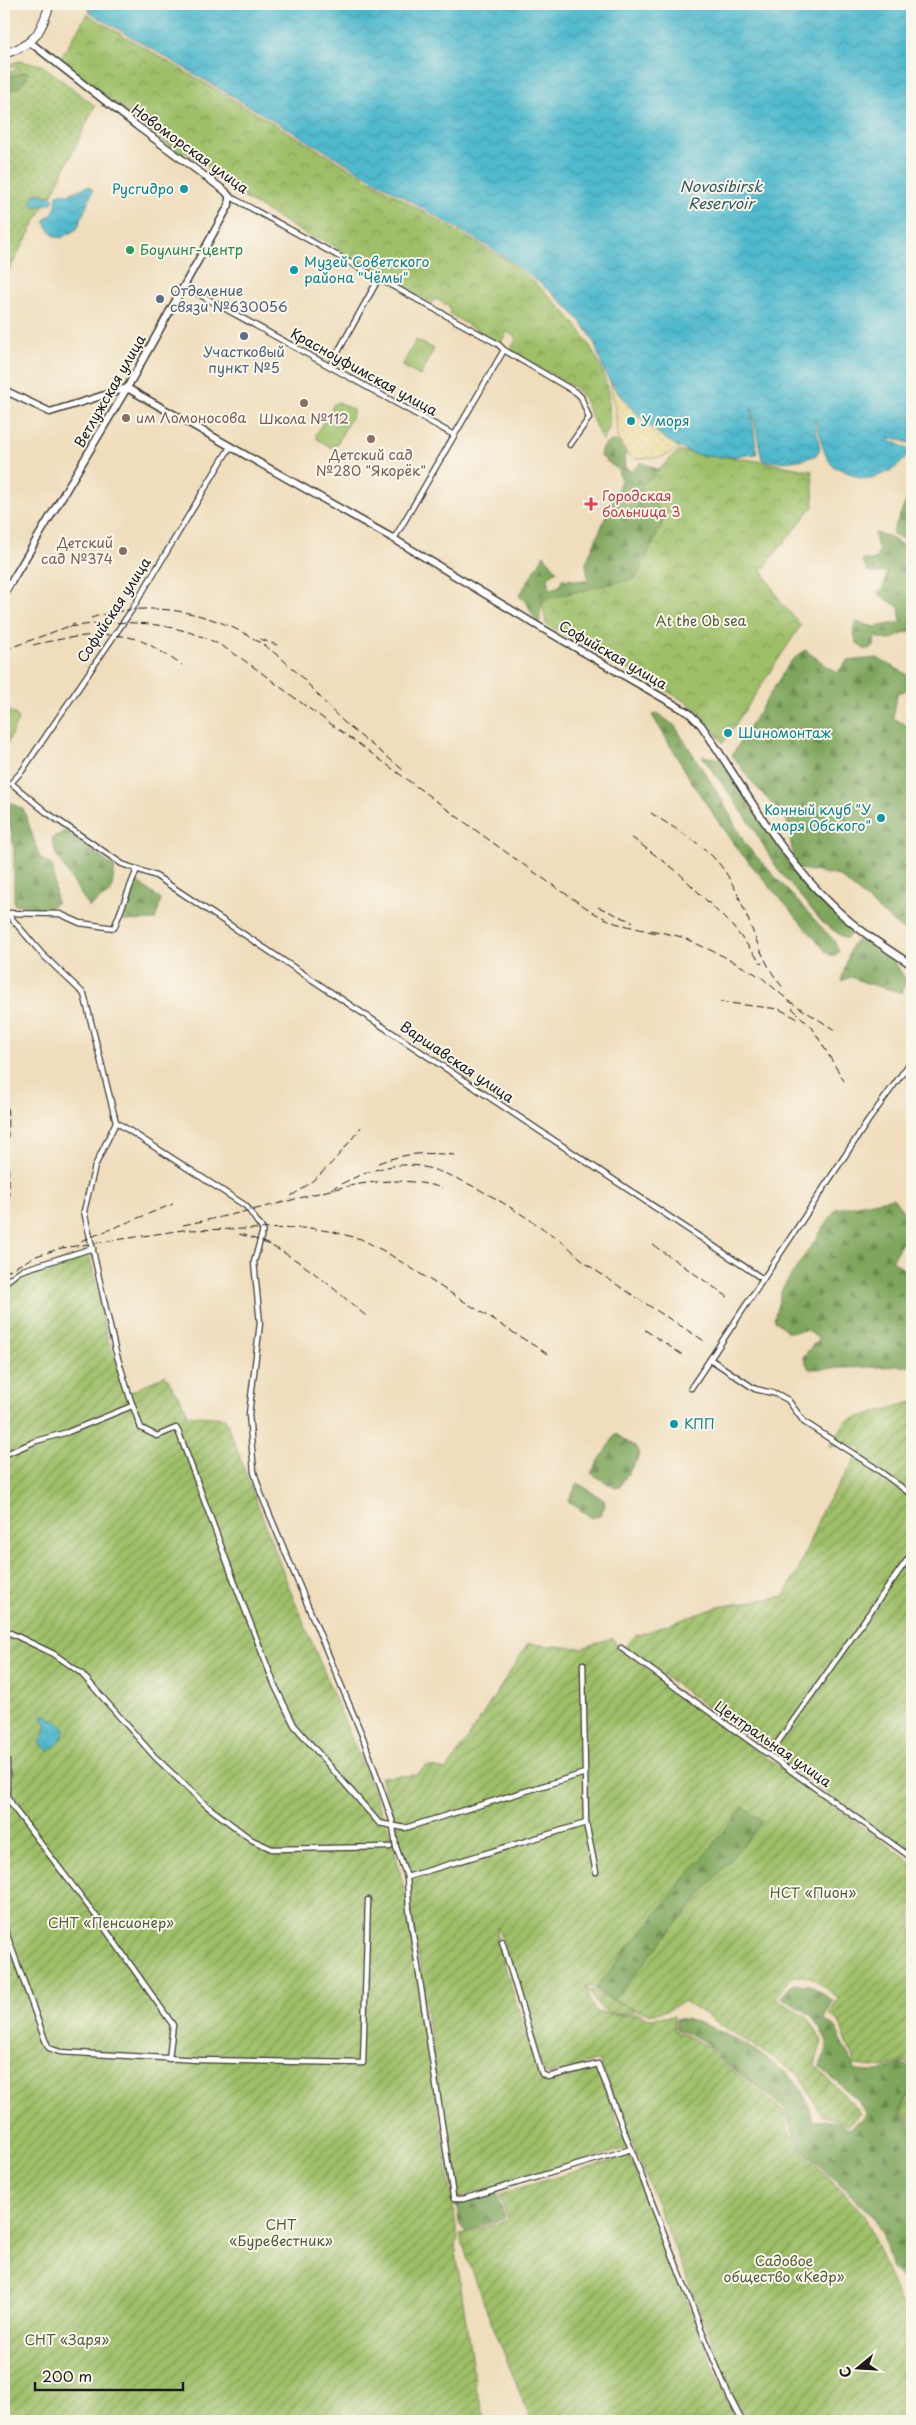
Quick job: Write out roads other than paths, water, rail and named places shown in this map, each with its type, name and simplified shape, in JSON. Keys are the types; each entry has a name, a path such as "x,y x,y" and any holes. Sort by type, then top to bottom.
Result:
{"highway":[{"path":"4,54 31,43 41,29 50,4"}],"main road":[{"name":"Новоморская улица","path":"31,43 145,132 225,191 229,196"},
{"name":"Ветлужская улица","path":"4,594 127,388 222,220 229,205 229,196"},
{"path":"4,390 50,412 127,388"},
{"name":"Софийская улица","path":"127,388 394,539 538,626 689,713 701,725 781,845 816,889 859,929 912,965"}],"street":[{"name":"Новоморская улица","path":"229,196 498,344 504,350 563,384 581,397 589,418 570,445"},
{"path":"330,366 379,278"},
{"name":"Красноуфимская улица","path":"184,286 454,435"},
{"path":"394,539 504,350"},
{"name":"Софийская улица","path":"11,783 22,771 131,611 230,447"},
{"name":"Варшавская улица","path":"11,783 46,812 122,864 156,876 763,1279"},
{"path":"6,913 60,914 80,923 114,928 137,869"},
{"path":"6,913 42,954 84,994 116,1122 95,1166 84,1211 116,1349 132,1406 142,1428 157,1436 176,1428 179,1433 275,1686 294,1725 379,1823 392,1827 405,1828 585,1773"},
{"path":"690,1388 912,1060"},
{"path":"116,1122 246,1206 261,1224 263,1230 262,1240 254,1262 260,1323 249,1414 254,1472 260,1494 362,1735 392,1820 392,1827 407,1877 409,1909 454,2199 463,2199 630,2149"},
{"path":"4,1284 20,1272 93,1248"},
{"path":"710,1359 754,1389 778,1394 788,1400 804,1422 874,1467 912,1495"},
{"path":"4,1455 36,1441 68,1432 132,1406"},
{"path":"772,1748 912,1554"},
{"path":"4,1630 54,1654 81,1673 155,1758 208,1806 252,1840 272,1849 390,1848"},
{"name":"Центральная улица","path":"621,1648 912,1858"},
{"path":"583,1664 586,1823 596,1872"},
{"path":"4,1751 7,1761 7,1796 16,1811 99,1920 173,2025 169,2059"},
{"path":"407,1877 586,1823"},
{"path":"4,1927 49,2048 60,2052 169,2059 363,2063 368,1900"},
{"path":"502,1941 542,2074 548,2077 598,2064 707,2342 728,2394 742,2421"}],"water":[{"name":"Novosibirsk Reservoir","path":"89,4 912,4 912,444 891,437 888,438 909,450 907,456 896,467 874,477 861,478 834,467 826,456 815,418 820,449 816,455 789,461 775,462 762,460 752,407 757,454 724,457 704,456 678,447 651,428 618,393 607,376 589,333 569,308 532,277 492,249 89,12"},
{"path":"88,186 93,190 77,229 61,238 54,236 44,222 48,216 52,215 56,206 57,195 60,193 68,194"},
{"path":"36,193 54,198 52,203 35,207 31,202"},
{"path":"41,1715 47,1715 65,1728 60,1742 49,1751 39,1743 44,1736 47,1725"}],"railway":[{"path":"91,618 118,611 172,610 198,615 248,635 271,650 292,668 345,723 404,771"},
{"path":"69,627 103,623 137,623 170,627 215,642 256,669 486,838 596,914 615,923 656,933"},
{"path":"4,650 75,624"},
{"path":"33,645 84,636 125,636 148,644 182,665"},
{"path":"260,639 277,645"},
{"path":"651,813 697,843 721,866 738,896 765,960 784,989"},
{"path":"631,837 678,872 734,928 762,964"},
{"path":"4,856 5,869"},
{"path":"598,907 633,922"},
{"path":"651,930 682,937 723,956 761,977 789,1001 835,1030"},
{"path":"4,1235 9,1205 6,1001"},
{"path":"720,1002 779,1009 798,1019"},
{"path":"792,1008 813,1029 844,1081"},
{"path":"291,1196 312,1182 361,1127"},
{"path":"378,1163 415,1154 454,1155"},
{"path":"331,1189 368,1172 399,1165 427,1168 447,1174 491,1196 533,1222 566,1245 598,1272 706,1342"},
{"path":"183,1225 262,1208 357,1184 400,1181 442,1188"},
{"path":"81,1241 173,1204"},
{"path":"4,1273 36,1256 62,1248 183,1230 310,1228 361,1239 384,1251 549,1355"},
{"path":"239,1234 274,1247 291,1257 322,1279 366,1316"},
{"path":"653,1245 728,1297"},
{"path":"645,1330 684,1356"}],"place":[{"name":"Русгидро","path":"184,189"},
{"name":"Боулинг-центр","path":"130,250"},
{"name":"Музей Советского района \"Чёмы\"","path":"294,270"},
{"name":"Отделение связи №630056","path":"160,299"},
{"name":"Участковый пункт №5","path":"244,336"},
{"name":"Школа №112","path":"304,403"},
{"name":"им Ломоносова","path":"126,418"},
{"name":"У моря","path":"631,421"},
{"name":"Детский сад №280 \"Якорёк\"","path":"371,439"},
{"name":"Городская больница 3","path":"591,504"},
{"name":"Детский сад №374","path":"123,551"},
{"name":"Шиномонтаж","path":"728,733"},
{"name":"Конный клуб \"У моря Обского\"","path":"881,818"},
{"name":"КПП","path":"674,1424"}],"park label":[{"name":"At the Ob sea","path":"701,621"},
{"name":"НСТ «Пион»","path":"813,1893"},
{"name":"СНТ «Пенсионер»","path":"111,1923"},
{"name":"СНТ «Буревестник»","path":"281,2234"},
{"name":"Садовое общество «Кедр»","path":"784,2270"},
{"name":"СНТ «Заря»","path":"67,2340"}]}
